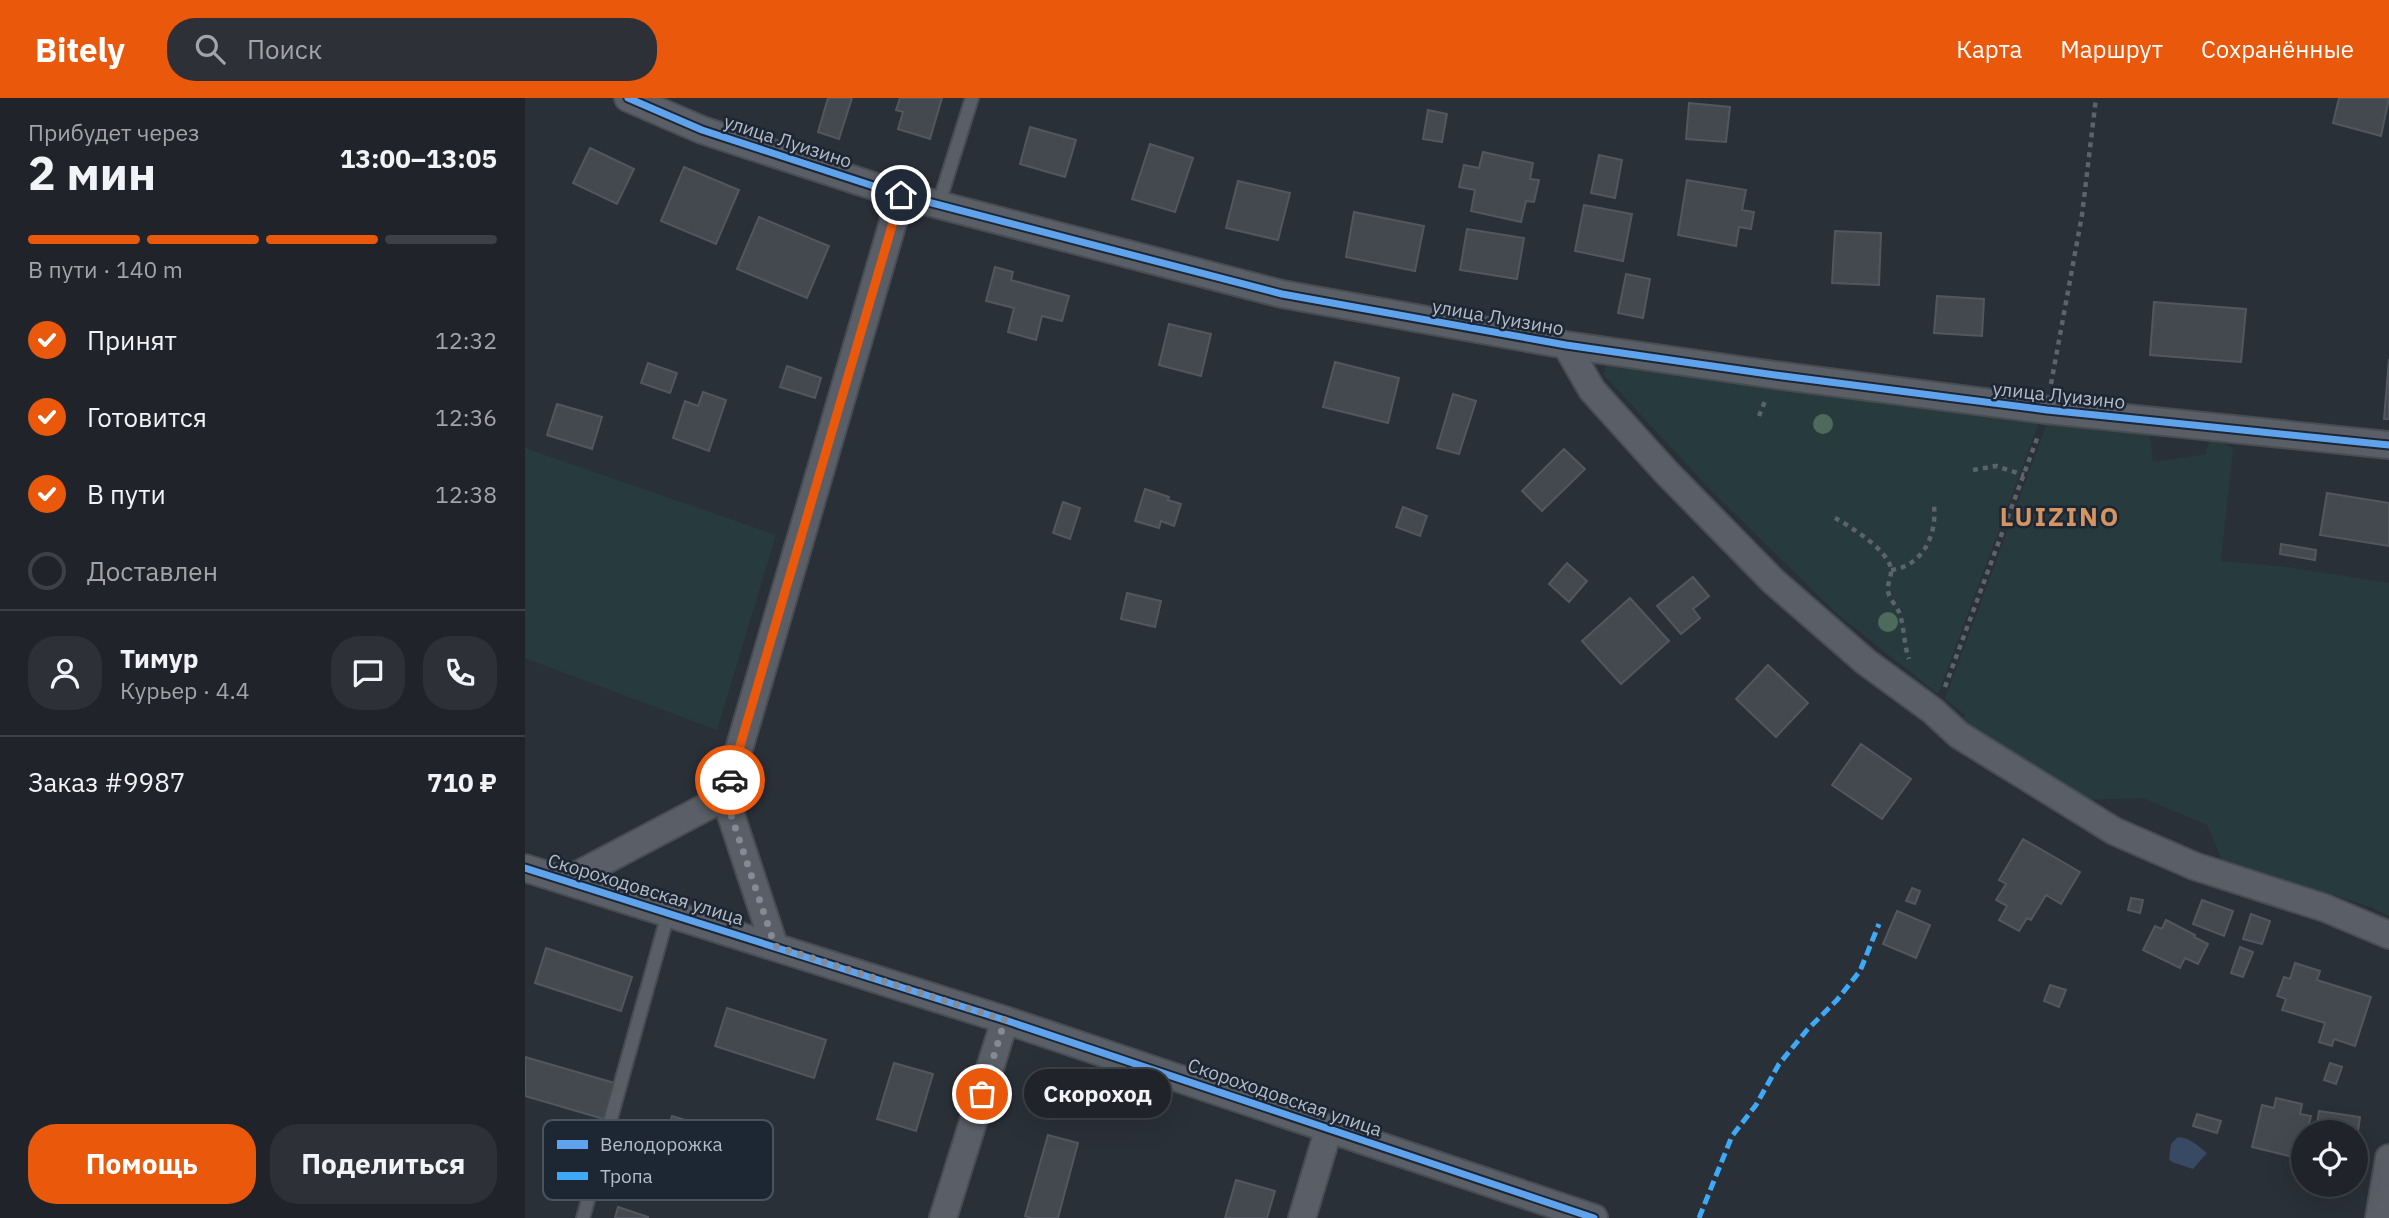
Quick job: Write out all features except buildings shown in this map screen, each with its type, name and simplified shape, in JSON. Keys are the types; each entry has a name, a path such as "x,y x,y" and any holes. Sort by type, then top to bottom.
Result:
{"street":[{"name":"улица Луизино","path":"628,98 702,130 901,195 1282,294 1566,345 2047,411 2389,445"},
{"path":"775,946 725,797 901,195"},
{"name":"улица Луизино","path":"1566,345 1592,390 1667,473 1763,571 1865,662 1933,711 1959,735 2114,831 2194,866 2325,908 2389,935"},
{"path":"566,881 725,797"},
{"name":"Скороходовская улица","path":"525,868 1005,1020 1594,1218"},
{"path":"943,1218 1005,1020"},
{"path":"1302,1218 1329,1128"},
{"path":"2379,1218 2389,1158"}],"lane":[{"path":"938,206 972,98"},
{"path":"610,1120 668,914"},
{"path":"583,1218 588,1200"}],"path":[{"path":"1941,696 2047,411 2082,215 2097,98"},
{"path":"1973,470 1996,466 2024,475"},
{"path":"1891,570 1908,564 1926,547 1934,529 1934,506"},
{"path":"1835,518 1883,552 1888,559 1891,570 1888,590 1898,611 1905,649 1912,664"}],"green space":[{"path":"1607,364 2041,417 1938,694 1836,613 1709,488 1603,374"},
{"path":"2049,418 2149,431 2153,462 2206,454 2210,436 2233,448 2221,561 2287,567 2389,583 2389,916 2368,906 2222,860 2207,825 2143,798 2087,800 1974,729 1962,719 1965,714 1945,699"},
{"path":"525,448 776,535 717,730 525,658"}],"water":[{"path":"2178,1137 2190,1140 2207,1153 2193,1169 2169,1159 2171,1144"}],"marked path":[{"path":"1699,1218 1732,1136 1756,1105 1779,1064 1860,971 1879,924"}],"cycle path":[{"path":"628,98 702,130 901,195 1282,294 1566,345 1775,375 2047,410 2389,445"},
{"path":"525,868 1005,1020 1594,1218"}],"way so far":[{"path":"730,780 725,797 775,946 1005,1020 982,1094"}],"place":[{"name":"Скороход","path":"982,1094"}],"district":[{"name":"LUIZINO","path":"2060,516"}],"route":[{"path":"730,780 901,195"}]}
